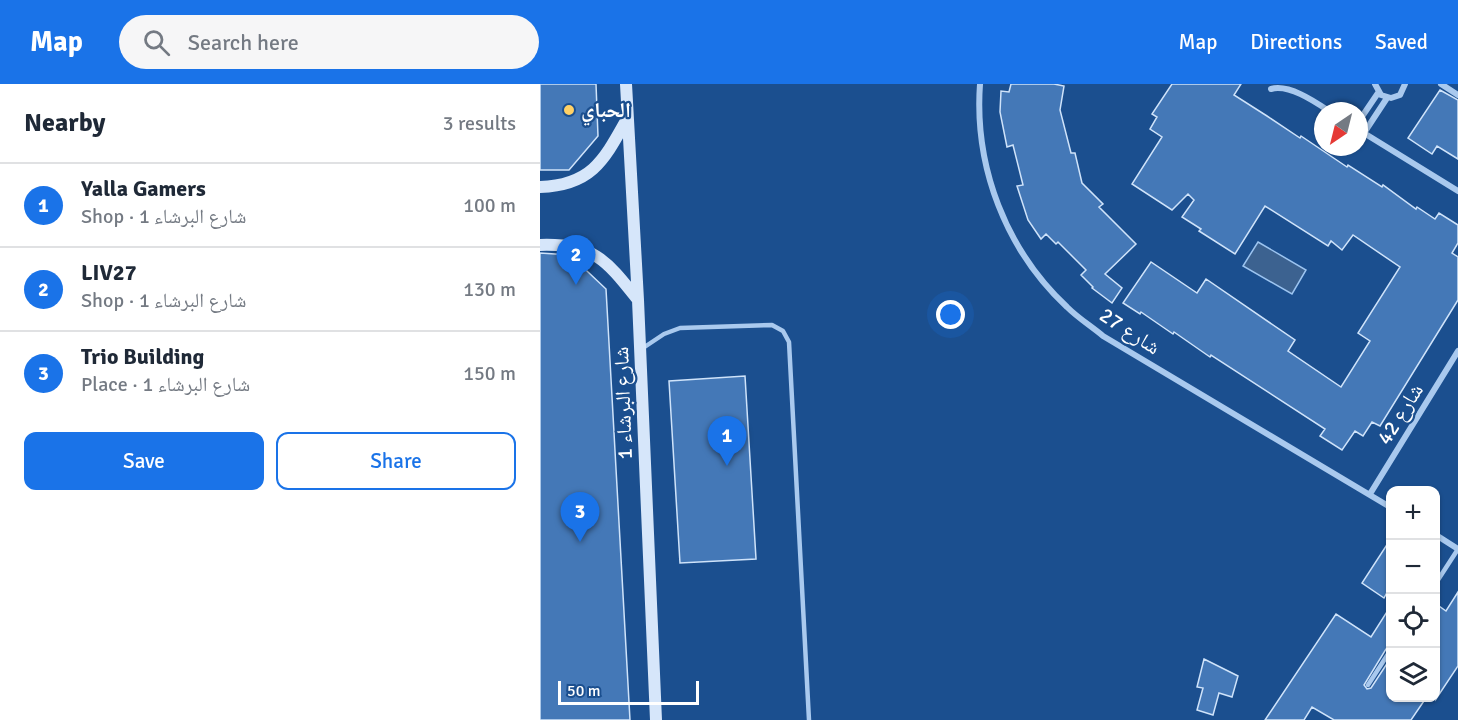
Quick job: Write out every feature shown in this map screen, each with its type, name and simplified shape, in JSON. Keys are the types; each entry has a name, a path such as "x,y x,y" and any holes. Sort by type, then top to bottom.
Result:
{"street":[{"name":"شارع البرشاء 1","path":"626,84 638,300 656,720"},
{"name":"شارع 27","path":"980,84 978,107 982,152 994,196 1012,237 1037,275 1068,308 1103,336 1386,504"},
{"path":"1375,84 1378,93 1387,98 1400,94 1405,84"},
{"path":"1441,84 1458,94"},
{"path":"1271,89 1279,85 1288,85 1315,102"},
{"path":"1368,108 1378,93"},
{"path":"1368,123 1387,98"},
{"path":"540,187 560,186 577,180 592,170 605,156 628,117"},
{"path":"1368,135 1458,192"},
{"path":"540,245 563,244 592,253 616,272 638,300"},
{"name":"شارع 42","path":"1370,494 1458,351"},
{"path":"1440,538 1458,549"}],"lane":[{"path":"640,349 669,331 686,327 772,325 783,331 789,342 809,720"},
{"path":"1440,577 1458,549"},
{"path":"1368,685 1386,657"}],"water":[{"path":"1258,242 1306,270 1292,294 1243,266"}],"building":[{"name":"الحباي","path":"540,84 596,84 598,136 569,170 540,170"},
{"path":"1011,84 1064,86 1060,110 1071,153 1075,153 1082,183 1103,204 1099,207 1136,244 1105,274 1122,288 1112,303 1092,288 1081,275 1086,270 1058,242 1056,244 1046,234 1041,239 1028,220 1017,186 1023,185 1013,145 1007,147 1000,112 1001,91 1009,92"},
{"path":"1172,84 1241,84 1234,95 1314,145 1314,156 1331,156 1382,187 1383,185 1416,209 1417,207 1435,219 1439,213 1458,225 1458,243 1452,253 1458,257 1458,300 1380,426 1372,422 1363,436 1355,431 1342,450 1320,436 1325,429 1211,355 1210,357 1174,332 1173,334 1141,312 1140,314 1123,303 1151,262 1197,293 1206,279 1295,340 1288,351 1341,387 1370,341 1358,333 1400,267 1353,235 1342,250 1331,241 1328,246 1265,206 1235,254 1182,217 1194,200 1188,194 1172,210 1132,184 1162,137 1150,129 1157,117 1152,114"},
{"path":"1440,90 1458,100 1458,159 1437,146 1432,154 1408,138"},
{"path":"540,253 570,255 606,289 630,720 540,720"},
{"path":"745,376 756,559 680,563 669,381"},
{"path":"1386,546 1386,594 1384,598 1362,583"},
{"path":"1458,592 1458,666 1440,693 1440,607 1446,611"},
{"path":"1386,613 1386,649 1364,685 1367,689 1371,688 1386,665 1386,702 1423,702 1411,720 1334,720 1312,707 1304,720 1265,720 1336,614 1371,637"},
{"path":"1204,659 1238,676 1232,697 1219,693 1213,715 1197,710 1203,688 1197,687"}],"place":[{"name":"الحباي","path":"569,110"},
{"name":"LIV27","path":"576,285"},
{"name":"Yalla Gamers","path":"727,466"},
{"name":"Trio Building","path":"580,542"}]}
